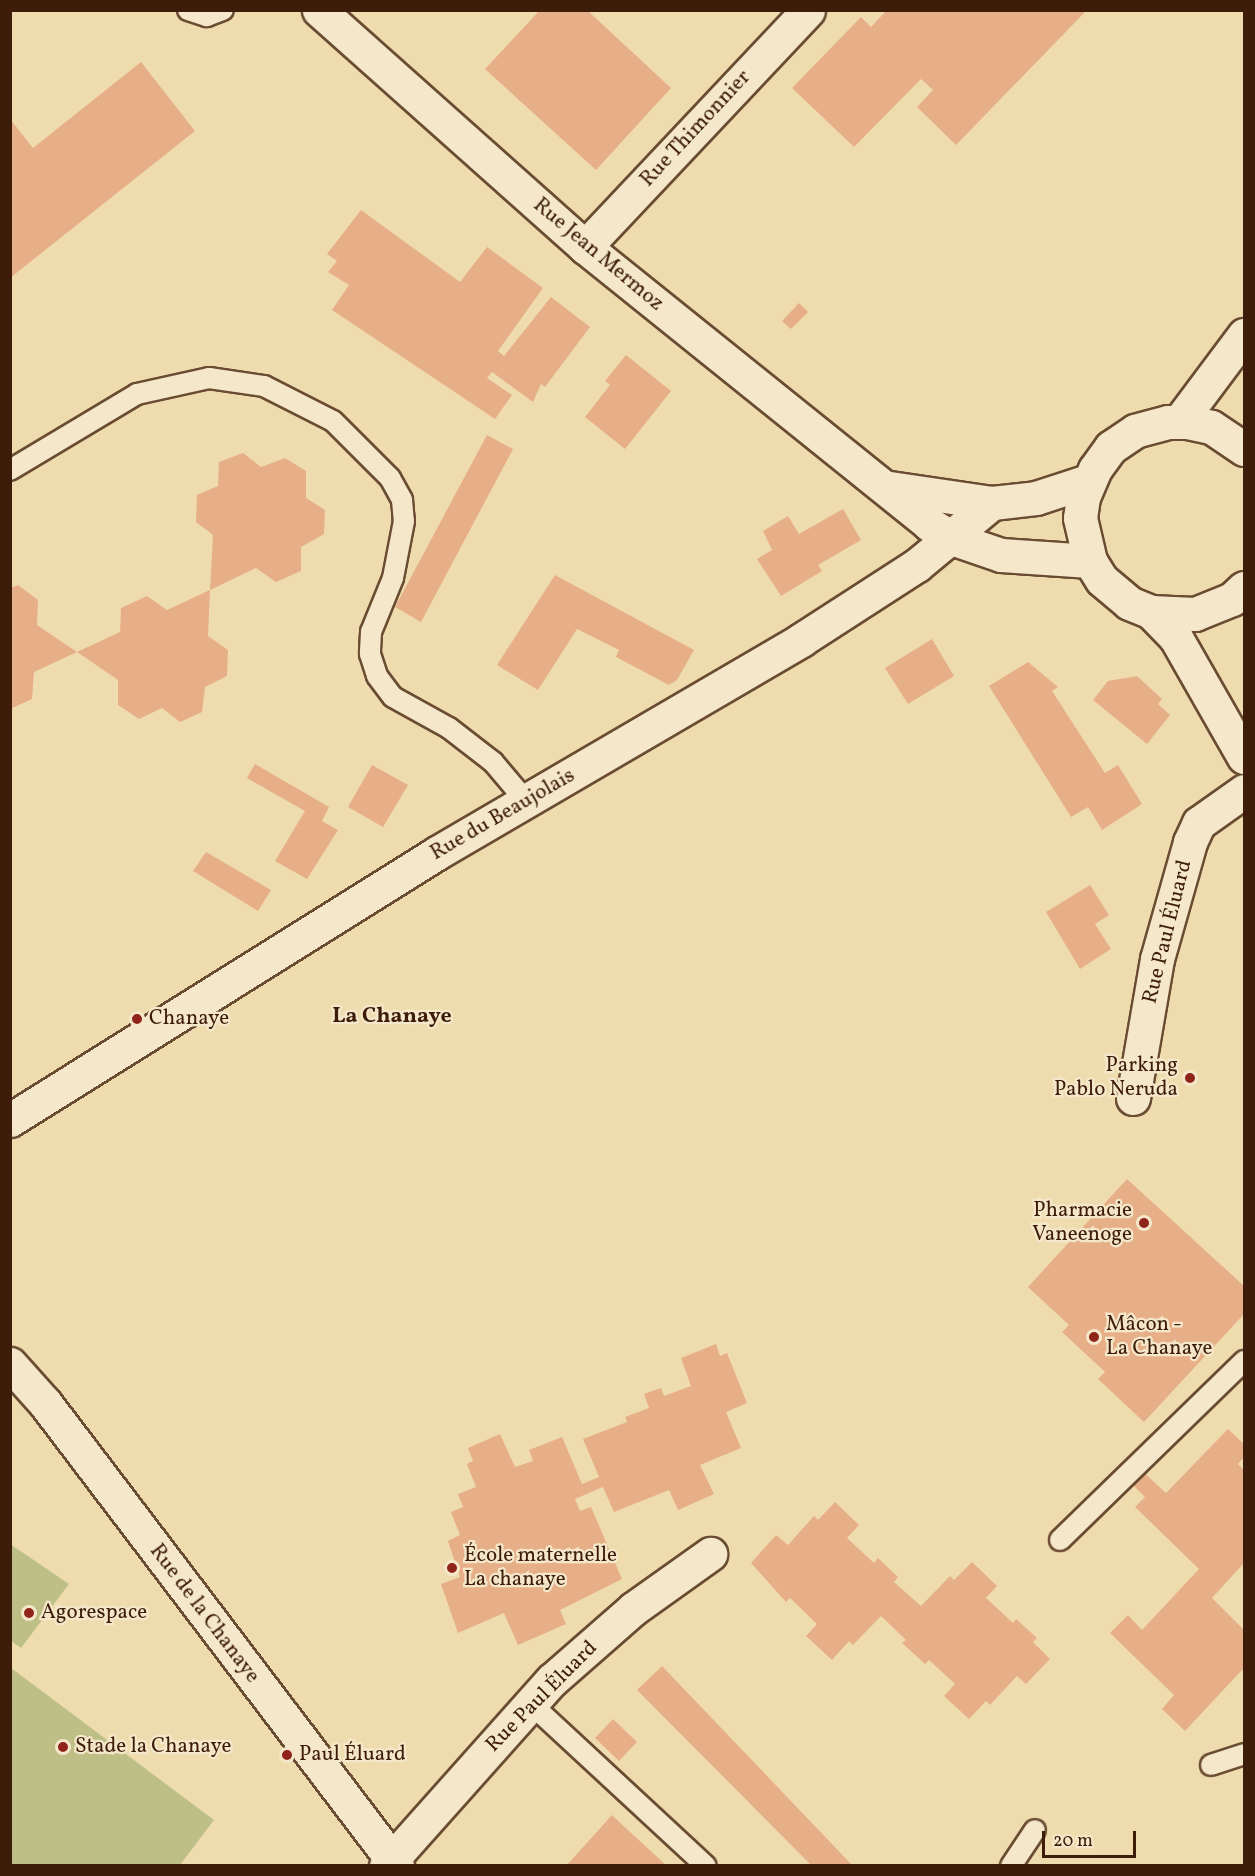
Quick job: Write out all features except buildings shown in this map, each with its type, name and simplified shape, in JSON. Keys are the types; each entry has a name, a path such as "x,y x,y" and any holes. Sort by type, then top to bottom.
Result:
{"street":[{"name":"Rue Jean Mermoz","path":"319,10 585,247 888,487 929,524 954,539 1001,555 1090,561"},
{"name":"Rue Thimonnier","path":"585,247 808,10"},
{"path":"1179,422 1245,335"},
{"path":"1245,449 1211,427 1179,422 1168,422 1127,436 1111,447 1088,481 1080,518 1090,561 1102,580 1129,603 1151,612 1195,614 1232,599 1245,588"},
{"name":"Rue Jean Mermoz","path":"888,487 992,503 1036,498 1088,481"},
{"name":"Rue du Beaujolais","path":"10,1120 88,1068 526,801 801,640 954,539 992,503"},
{"path":"1151,612 1176,638 1245,758"},
{"name":"Rue Paul Éluard","path":"1133,1098 1156,959 1190,842 1199,823 1245,791"},
{"name":"Rue de la Chanaye","path":"10,1364 45,1403 392,1864"},
{"name":"Rue Paul Éluard","path":"392,1864 552,1680 633,1609 710,1554"}],"lane":[{"path":"188,10 207,16 223,10"},
{"path":"10,470 137,394 208,378 264,386 333,421 390,478 402,500 405,521 393,578 371,632 370,654 377,676 393,697 449,728 493,762 526,801"},
{"path":"1060,1540 1245,1361"},
{"path":"531,1704 706,1866"},
{"path":"1211,1765 1245,1754"},
{"path":"1011,1866 1035,1830"}],"green space":[{"name":"Agorespace","path":"10,1544 69,1584 21,1648 11,1641"},
{"name":"Stade la Chanaye","path":"11,1668 214,1820 180,1865 11,1865"}],"place":[{"name":"Chanaye","path":"137,1019"},
{"name":"Parking Pablo Neruda","path":"1190,1078"},
{"name":"Pharmacie Vaneenoge","path":"1144,1223"},
{"name":"Mâcon - La Chanaye","path":"1094,1337"},
{"name":"École maternelle La chanaye","path":"452,1568"},
{"name":"Agorespace","path":"29,1613"},
{"name":"Stade la Chanaye","path":"63,1747"},
{"name":"Paul Éluard","path":"287,1755"}],"district":[{"name":"La Chanaye","path":"392,1017"}]}
